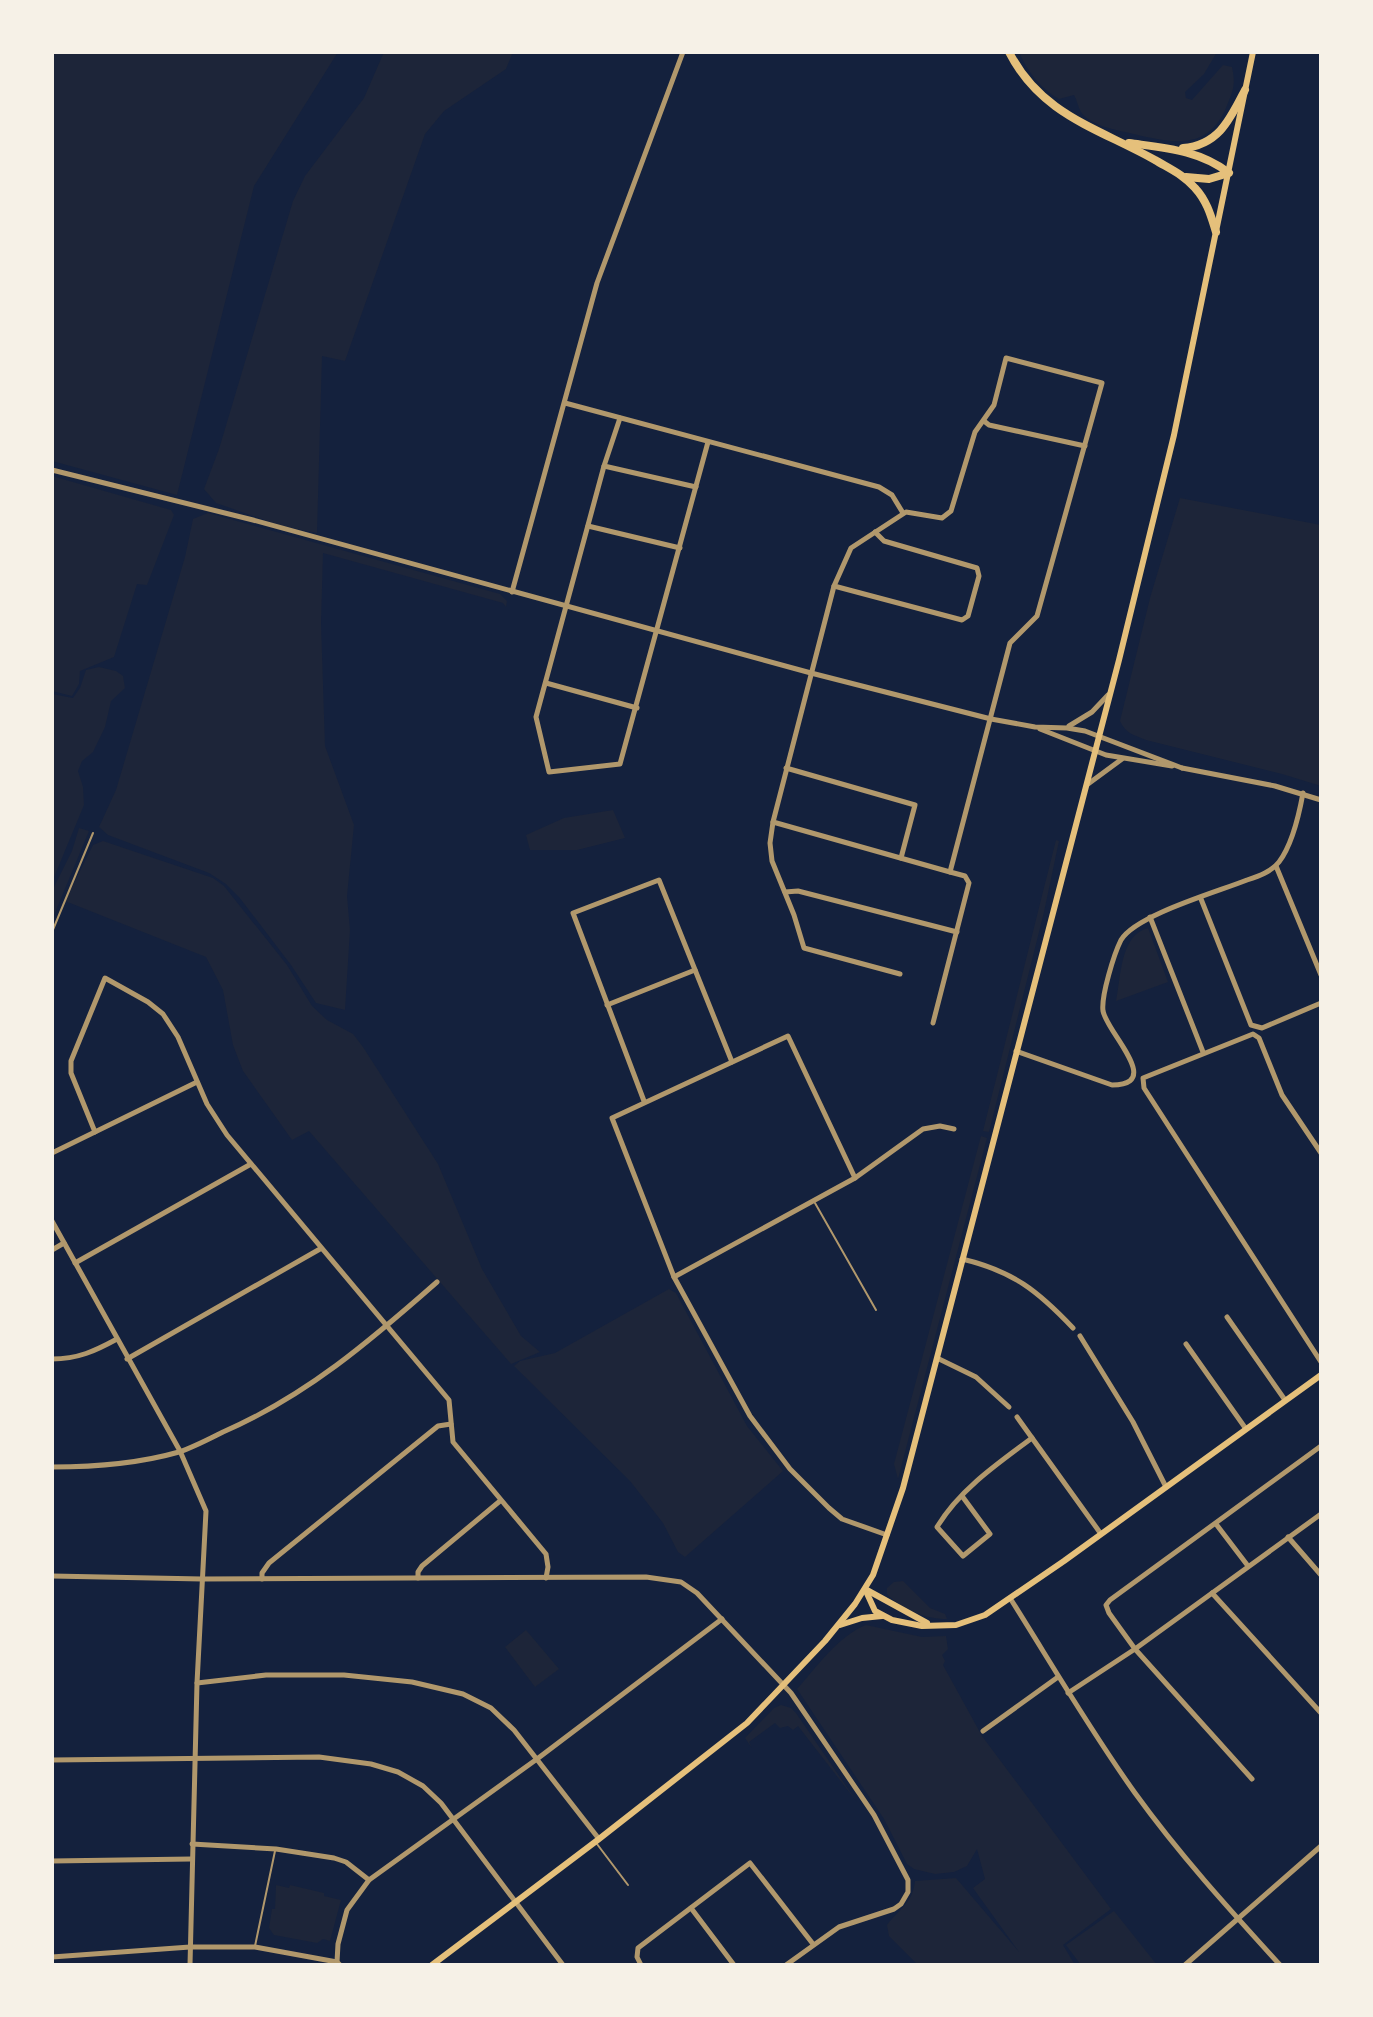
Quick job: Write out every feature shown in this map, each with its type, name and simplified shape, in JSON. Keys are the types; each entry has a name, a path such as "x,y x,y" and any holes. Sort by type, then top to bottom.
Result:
{"highway":[{"path":"1009,52 1022,74 1049,103 1080,124 1124,143 1185,177 1208,207 1216,232"},
{"path":"1174,149 1204,144 1216,137 1226,126 1245,90"},
{"path":"1124,143 1174,149 1205,157 1229,173"},
{"path":"1185,177 1209,179 1229,173"}],"main road":[{"path":"432,1965 735,1734 840,1625 865,1589 888,1535 903,1488 1109,695 1174,435 1253,52"},
{"path":"840,1625 882,1616 914,1625 931,1625 969,1622 985,1615 1321,1375"},
{"path":"865,1589 871,1607 882,1616"},
{"path":"865,1589 931,1625"}],"street":[{"path":"512,592 597,283 683,52"},
{"path":"900,974 804,948 772,861 770,843 773,822 834,586 851,548 903,513 942,518 951,511 975,432 994,405 1006,358 1102,383 1037,616 1010,643 950,872"},
{"path":"565,403 879,487 892,495 903,513"},
{"path":"620,418 604,466 536,717 549,772 620,764 708,442"},
{"path":"984,421 989,425 1085,446"},
{"path":"604,466 696,487"},
{"path":"52,470 253,520 811,673 991,719 1098,735 1182,768"},
{"path":"588,526 680,548"},
{"path":"834,586 962,620 968,616 979,576 977,568 884,541 875,532"},
{"path":"546,683 637,708"},
{"path":"1067,728 1092,712 1109,695"},
{"path":"1035,727 1123,759 1303,793 1321,800"},
{"path":"1084,787 1123,759"},
{"path":"786,768 915,805 901,858"},
{"path":"1016,1051 1112,1085 1126,1083 1134,1076 1134,1066 1107,1020 1103,1002 1117,949 1124,936 1130,928 1150,917 1261,875 1276,866 1284,853 1303,793"},
{"path":"773,822 965,876 969,883 933,1023"},
{"path":"1276,866 1321,975"},
{"path":"644,1101 573,913 659,880 732,1062"},
{"path":"785,892 798,891 957,932"},
{"path":"1201,899 1247,1019 1256,1028 1321,1003"},
{"path":"1150,917 1203,1052"},
{"path":"607,1005 695,970"},
{"path":"95,1132 71,1073 71,1061 105,978 163,1014 178,1037 197,1082 227,1135 449,1400 453,1442 546,1554 546,1578"},
{"path":"1321,1153 1282,1095 1259,1038 1253,1034 1143,1078 1144,1088 1321,1362"},
{"path":"855,1178 788,1036 612,1118 674,1277 750,1416 790,1469 842,1519 888,1535"},
{"path":"52,1153 197,1082"},
{"path":"674,1277 815,1202 855,1178 923,1129 940,1126 954,1129"},
{"path":"75,1263 251,1164"},
{"path":"52,1221 180,1451 206,1511 197,1683 190,1965"},
{"path":"52,1250 64,1243"},
{"path":"127,1359 320,1249"},
{"path":"962,1259 1022,1281 1051,1304 1073,1328"},
{"path":"52,1467 95,1467 180,1451 270,1411 356,1352 437,1282"},
{"path":"1227,1317 1285,1400"},
{"path":"1080,1336 1133,1422 1166,1487"},
{"path":"52,1359 74,1359 117,1339"},
{"path":"1186,1344 1246,1429"},
{"path":"937,1358 976,1377 1009,1407"},
{"path":"1017,1417 1101,1534"},
{"path":"262,1579 262,1573 269,1563 438,1426 451,1424"},
{"path":"962,1496 990,1534 963,1556 937,1527 962,1496 994,1466 1032,1438"},
{"path":"1252,1779 1135,1649 1106,1605 1321,1446"},
{"path":"418,1578 422,1566 500,1501"},
{"path":"1068,1693 1135,1649 1321,1514"},
{"path":"1216,1524 1248,1566"},
{"path":"1288,1537 1321,1575"},
{"path":"52,1576 202,1579 646,1577 681,1582 690,1587 785,1684 874,1815 908,1880 906,1899 894,1909 839,1927 786,1965"},
{"path":"1212,1593 1321,1713"},
{"path":"1010,1598 1068,1693 1135,1793 1238,1919 1280,1965"},
{"path":"52,1957 190,1947 255,1947 338,1964 338,1944 347,1910 369,1880 537,1759 722,1619"},
{"path":"197,1683 266,1675 344,1675 412,1682 463,1694 491,1708 514,1730 597,1841"},
{"path":"983,1731 1058,1677"},
{"path":"52,1760 196,1761 319,1757 371,1764 398,1772 423,1786 453,1819 563,1965"},
{"path":"192,1844 276,1849 334,1858 346,1862 369,1880"},
{"path":"1185,1965 1321,1846"},
{"path":"52,1861 191,1859"},
{"path":"641,1965 637,1957 638,1948 750,1863 813,1944"},
{"path":"691,1908 734,1965"}],"lane":[{"path":"52,932 93,833"},
{"path":"815,1202 876,1310"},
{"path":"597,1841 628,1885"},
{"path":"255,1947 276,1849"}],"shaded area":[{"path":"52,52 338,52 254,186 177,495 52,461"},
{"path":"384,52 513,52 506,69 444,111 425,134 345,361 322,356 317,533 282,526 216,503 204,489 219,449 293,201 305,176 364,98"},
{"path":"1019,52 1217,52 1204,74 1185,92 1186,98 1192,100 1223,65 1232,67 1233,88 1218,123 1207,133 1183,141 1155,139 1107,128 1089,120 1081,112 1074,95 1059,99 1041,85 1030,73"},
{"path":"52,476 171,510 174,515 147,585 137,584 114,657 80,671 79,684 72,696 52,691"},
{"path":"1180,498 1321,525 1321,786 1146,740 1127,731 1120,721 1150,598"},
{"path":"208,513 500,594 507,601 506,607 503,603 323,553 321,623 325,746 354,825 347,896 350,930 345,1010 316,1003 291,965 226,884 209,873 108,835 99,827 116,790 185,557 193,519"},
{"path":"99,667 123,676 125,688 111,701 105,727 93,752 82,761 78,771 84,805 52,882 52,694 73,698 86,670"},
{"path":"613,810 625,838 577,850 530,850 526,835 564,818"},
{"path":"79,828 89,831 52,920 52,891 72,851"},
{"path":"1056,840 1059,841 1044,912 989,1132 983,1131"},
{"path":"103,841 213,878 224,886 287,965 312,1006 327,1020 353,1034 438,1164 482,1269 521,1336 540,1352 511,1364 309,1131 292,1140 243,1071 233,1045 223,990 206,957 65,901 93,845"},
{"path":"1148,928 1168,982 1116,1001 1127,948 1139,932"},
{"path":"981,1136 987,1138 898,1479 894,1464"},
{"path":"669,1289 676,1293 747,1426 783,1471 685,1557 678,1552 663,1523 630,1481 514,1366 520,1361 555,1353"},
{"path":"903,1581 930,1608 945,1614 947,1619 914,1612 893,1600 887,1594 887,1588 894,1582"},
{"path":"866,1625 922,1637 946,1636 948,1649 942,1655 943,1665 982,1736 1111,1909 1063,1945 1075,1965 918,1965 889,1936 887,1925 908,1900 915,1881 956,1878 1019,1952 973,1888 985,1879 977,1849 967,1866 954,1872 935,1874 907,1864 884,1819 797,1689 837,1645"},
{"path":"526,1630 559,1669 535,1687 505,1647"},
{"path":"781,1705 796,1713 857,1802 798,1726 793,1730 788,1726 780,1728 775,1723 749,1742 752,1748 745,1738 774,1708"},
{"path":"276,1885 289,1888 290,1885 341,1900 330,1941 323,1939 317,1943 274,1935 269,1928 272,1909 275,1909"},
{"path":"1114,1911 1157,1965 1081,1965 1066,1945"}]}
